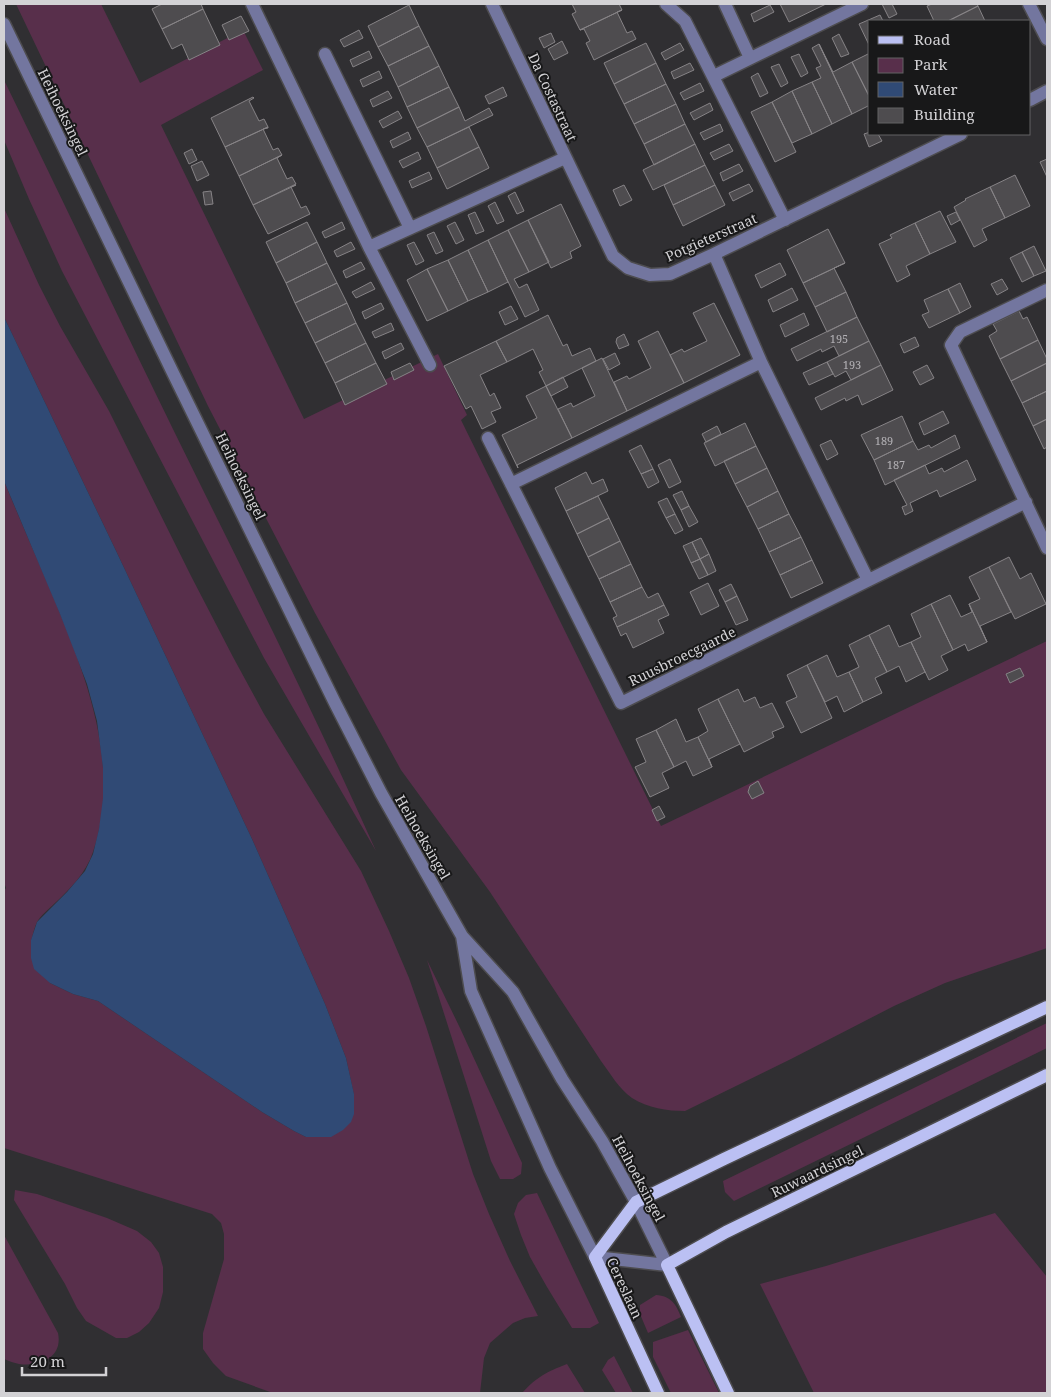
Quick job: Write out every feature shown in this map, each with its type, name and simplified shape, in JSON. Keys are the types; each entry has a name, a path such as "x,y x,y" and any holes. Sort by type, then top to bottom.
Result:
{"main road":[{"path":"636,1202 733,1154 1047,1007"},
{"name":"Ruwaardsingel","path":"667,1265 726,1232 1047,1076"},
{"name":"Cereslaan","path":"636,1202 595,1257 658,1393"},
{"path":"667,1265 728,1393"}],"street":[{"path":"252,4 369,247 430,365"},
{"name":"Da Costastraat","path":"369,247 565,158 492,4"},
{"path":"666,4 685,21 785,220"},
{"path":"725,4 750,58"},
{"path":"714,76 862,4"},
{"path":"1029,4 1047,39"},
{"name":"Heihoeksingel","path":"4,24 339,712 381,793 462,936 513,992 562,1079 602,1141 636,1202 667,1265"},
{"path":"325,54 410,228"},
{"path":"1031,99 1047,91"},
{"name":"Potgieterstraat","path":"565,158 613,256 628,268 650,276 670,274 714,254 958,135"},
{"path":"714,254 761,362 868,580"},
{"path":"1047,290 960,332 951,345 1047,548"},
{"path":"511,484 761,362"},
{"name":"Ruusbroecgaarde","path":"488,438 621,703 1026,502"},
{"name":"Heihoeksingel","path":"462,936 471,991 550,1168 595,1257"},
{"path":"595,1257 667,1265"}],"green space":[{"path":"16,4 101,4 140,83 243,30 263,70 161,125 304,419 438,354 467,415 461,420 661,826 1047,641 1047,948 945,983 894,1006 685,1111 651,1107 627,1094 601,1061 490,892 401,770 315,613 208,406"},
{"path":"4,80 334,759 376,851 264,658 62,271 4,140"},
{"path":"4,208 39,285 60,326 109,411 233,657 264,714 361,871 409,978 473,1174 510,1261 538,1316 525,1318 513,1323 490,1343 484,1358 480,1393 273,1393 226,1376 203,1349 203,1333 224,1259 224,1234 221,1223 212,1214 4,1148 4,891 6,888 4,882 4,481 77,658 88,689 102,754 104,787 101,820 90,860 77,880 39,919 31,941 50,983 73,994 98,1001 262,1112 306,1137 354,1095 346,1058 325,1004 252,839 4,317"},
{"path":"427,960 522,1163 521,1174 513,1179 500,1179 491,1161"},
{"path":"1047,1023 1047,1048 734,1201 725,1192 723,1181"},
{"path":"15,1190 37,1194 107,1218 137,1231 151,1242 159,1253 163,1267 163,1292 159,1308 149,1323 139,1332 127,1338 116,1338 86,1321 14,1200"},
{"path":"537,1193 599,1323 590,1328 572,1328 530,1257 521,1235 514,1214 518,1203 526,1195"},
{"path":"995,1213 1047,1277 1047,1393 814,1393 760,1284 826,1266"},
{"path":"4,1235 58,1333 59,1341 54,1354 49,1359 35,1364 19,1364 4,1359"},
{"path":"656,1295 669,1299 677,1308 681,1317 648,1333 640,1314 640,1305"},
{"path":"688,1330 719,1393 671,1393 653,1357 653,1342"},
{"path":"614,1356 633,1393 616,1393 602,1370 608,1360"},
{"path":"567,1364 585,1393 522,1393 542,1376"}],"water":[{"path":"4,317 252,839 325,1004 346,1058 354,1094 354,1114 351,1122 343,1130 331,1137 306,1137 294,1131 262,1112 98,1001 73,994 50,983 34,969 31,958 31,940 37,922 85,871 93,854 99,829 103,798 103,768 97,721 87,684 60,614 4,481"}],"building":[{"path":"162,4 201,4 203,9 162,29 152,9"},
{"path":"572,4 619,4 622,10 580,30 572,14 576,12"},
{"path":"780,4 826,4 789,22"},
{"path":"882,4 892,4 897,14 889,18"},
{"path":"932,4 977,4 978,6 950,20 934,20 927,6"},
{"path":"409,5 419,26 378,47 368,26"},
{"path":"770,5 774,12 754,22 751,14"},
{"path":"978,6 985,20 950,20"},
{"path":"203,9 220,45 189,60 182,44 172,49 162,29"},
{"path":"617,12 627,33 632,31 636,39 594,60 586,43 590,41 584,29 580,30"},
{"path":"880,15 882,20 868,20"},
{"path":"241,16 249,31 229,40 222,25"},
{"path":"868,20 868,43 859,24"},
{"path":"419,26 429,46 388,66 378,47"},
{"path":"359,30 363,38 344,47 340,40"},
{"path":"551,33 555,42 544,48 539,38"},
{"path":"839,34 849,54 841,57 832,38"},
{"path":"562,41 568,53 554,60 548,49"},
{"path":"646,43 656,63 614,84 604,63"},
{"path":"680,43 684,50 665,60 661,53"},
{"path":"819,44 852,114 832,124 812,82 821,78 816,68 821,66 812,48"},
{"path":"819,44 833,72 852,62 868,94 868,106 852,114"},
{"path":"429,46 439,66 398,87 388,66"},
{"path":"369,51 372,58 353,67 350,60"},
{"path":"799,54 808,73 801,77 791,57"},
{"path":"868,54 868,94 852,62"},
{"path":"656,63 666,84 624,104 614,84"},
{"path":"690,63 694,70 674,79 671,72"},
{"path":"779,64 788,83 781,87 771,67"},
{"path":"439,66 449,87 407,107 398,87"},
{"path":"379,71 382,78 363,87 360,80"},
{"path":"758,73 768,93 760,97 751,77"},
{"path":"812,82 832,124 812,134 792,91"},
{"path":"700,83 704,91 684,100 680,93"},
{"path":"666,84 676,104 634,124 624,104"},
{"path":"449,87 459,107 417,128 407,107"},
{"path":"503,87 507,96 489,104 485,96"},
{"path":"388,91 392,98 373,107 370,100"},
{"path":"792,91 812,134 792,143 772,102"},
{"path":"253,97 249,101 259,121 264,119 268,127 225,147 211,118"},
{"path":"772,102 796,152 775,162 751,112"},
{"path":"710,103 713,110 694,120 690,113"},
{"path":"676,104 685,124 644,144 634,124"},
{"path":"459,107 465,121 489,108 493,115 427,147 417,128"},
{"path":"398,111 402,118 383,128 379,121"},
{"path":"685,124 695,144 654,165 644,144"},
{"path":"720,124 723,131 704,140 700,133"},
{"path":"469,127 479,147 437,168 427,147"},
{"path":"263,129 273,150 278,148 282,155 239,176 225,147"},
{"path":"408,132 411,139 393,148 390,141"},
{"path":"868,133 868,135 879,135 882,141 869,147 864,134"},
{"path":"695,144 705,165 653,190 643,170"},
{"path":"729,144 733,151 714,160 710,153"},
{"path":"479,147 489,168 447,189 437,168"},
{"path":"192,149 197,160 189,164 184,153"},
{"path":"418,152 421,159 403,168 399,161"},
{"path":"282,155 277,158 287,179 292,177 296,184 253,205 239,176"},
{"path":"1047,159 1047,177 1040,162"},
{"path":"202,161 209,175 197,181 191,166"},
{"path":"739,164 743,171 723,181 720,173"},
{"path":"705,165 715,185 673,205 664,185"},
{"path":"429,172 432,179 412,188 409,181"},
{"path":"1015,175 1030,206 1005,218 990,187"},
{"path":"749,184 753,191 733,201 729,193"},
{"path":"624,185 632,200 620,206 613,190"},
{"path":"715,185 725,205 683,226 673,205"},
{"path":"291,187 301,208 306,206 310,214 268,234 253,205"},
{"path":"990,187 1005,218 982,229 987,240 974,247 954,207 965,199"},
{"path":"211,191 213,204 205,205 203,192"},
{"path":"515,192 524,211 517,214 508,196"},
{"path":"495,202 504,221 497,224 488,206"},
{"path":"561,204 581,246 570,252 572,258 551,268 528,220"},
{"path":"940,211 956,242 930,254 915,223"},
{"path":"475,212 484,231 476,234 468,215"},
{"path":"956,212 960,220 951,225 947,216"},
{"path":"528,220 549,262 529,272 508,230"},
{"path":"307,222 317,242 276,263 266,242"},
{"path":"342,222 345,229 325,238 322,232"},
{"path":"455,222 464,240 456,244 447,226"},
{"path":"915,223 930,254 906,266 910,275 897,282 879,244 892,238 890,235"},
{"path":"828,229 845,263 803,283 787,250"},
{"path":"508,230 529,272 514,279 519,288 527,284 539,310 525,317 488,240"},
{"path":"434,232 443,251 436,254 427,235"},
{"path":"488,240 508,282 488,292 468,250"},
{"path":"317,242 327,263 286,283 276,263"},
{"path":"351,242 355,249 337,257 334,251"},
{"path":"414,242 424,261 416,265 407,245"},
{"path":"1034,246 1046,271 1034,276 1022,252"},
{"path":"468,250 488,292 468,301 448,260"},
{"path":"1022,252 1034,276 1022,282 1010,258"},
{"path":"448,260 468,301 448,311 427,269"},
{"path":"361,262 365,269 346,278 343,271"},
{"path":"327,263 337,283 295,303 286,283"},
{"path":"780,263 786,275 761,288 755,275"},
{"path":"834,268 846,292 815,307 803,283"},
{"path":"427,269 448,311 427,321 407,280"},
{"path":"1002,279 1008,289 997,295 991,284"},
{"path":"371,282 375,289 356,298 352,292"},
{"path":"337,283 347,303 305,323 295,303"},
{"path":"960,283 971,307 960,313 948,289"},
{"path":"792,288 798,300 773,312 768,300"},
{"path":"948,289 960,313 929,328 922,315 929,312 924,300"},
{"path":"846,292 857,317 827,332 815,307"},
{"path":"347,303 356,323 315,343 305,323"},
{"path":"381,303 384,309 365,319 362,312"},
{"path":"714,303 740,355 684,383 670,355 682,349 684,352 707,341 693,313"},
{"path":"511,306 518,319 505,325 499,312"},
{"path":"1019,311 1023,319 1027,317 1038,340 1000,359 989,336 997,331 993,324"},
{"path":"804,313 809,325 785,337 780,325"},
{"path":"548,315 563,346 567,344 572,356 590,348 596,361 546,386 539,372 543,370 533,349 507,362 496,341"},
{"path":"857,317 869,341 839,356 834,346 822,352 821,349 797,361 791,349"},
{"path":"356,323 366,343 325,363 315,343"},
{"path":"391,323 394,330 375,338 372,332"},
{"path":"658,331 684,383 627,411 614,382 627,376 629,379 651,368 638,341"},
{"path":"624,334 629,345 619,349 616,342 617,338"},
{"path":"915,337 919,346 904,353 900,344"},
{"path":"1038,340 1047,363 1011,381 1000,359"},
{"path":"496,341 507,362 480,375 490,396 494,393 501,408 491,412 496,422 482,429 471,406 466,409 444,366"},
{"path":"869,341 881,365 851,380 846,371 835,377 827,362"},
{"path":"366,343 376,363 335,383 325,363"},
{"path":"401,343 404,349 385,359 382,352"},
{"path":"615,353 620,364 609,370 603,359"},
{"path":"602,358 627,411 572,438 558,409 571,403 573,407 595,396 582,368"},
{"path":"827,362 833,374 809,385 803,373"},
{"path":"376,363 387,384 345,405 335,383"},
{"path":"410,363 414,370 394,380 391,372"},
{"path":"1047,363 1047,391 1022,403 1011,381"},
{"path":"881,365 893,390 862,405 858,395 846,401 845,398 821,410 815,398"},
{"path":"927,365 934,378 920,385 913,372"},
{"path":"563,377 568,387 551,396 546,386"},
{"path":"546,386 572,438 517,465 518,468 502,435 537,418 526,396"},
{"path":"1047,391 1047,419 1033,426 1022,403"},
{"path":"943,411 949,423 924,435 919,423"},
{"path":"902,416 913,441 874,460 861,435"},
{"path":"1047,419 1047,447 1044,449 1033,426"},
{"path":"745,423 756,446 715,466 704,443"},
{"path":"717,426 721,434 706,442 702,434"},
{"path":"955,435 960,448 885,485 874,460 913,441 918,450 929,445 931,448"},
{"path":"831,440 838,454 827,460 820,445"},
{"path":"641,445 653,469 641,474 629,451"},
{"path":"756,446 767,468 735,484 724,461"},
{"path":"670,459 681,482 669,488 658,465"},
{"path":"967,460 976,480 940,497 937,490 910,503 913,511 905,515 902,507 907,505 894,480 925,465 929,474 942,468 944,472"},
{"path":"767,468 778,491 747,507 735,484"},
{"path":"653,469 659,482 648,488 641,474"},
{"path":"586,472 592,484 603,479 608,491 566,511 555,488"},
{"path":"682,491 689,506 681,510 673,495"},
{"path":"778,491 789,514 758,529 747,507"},
{"path":"598,496 609,518 577,534 566,511"},
{"path":"667,498 675,514 666,518 658,502"},
{"path":"689,506 698,522 689,527 681,510"},
{"path":"675,514 683,530 675,534 666,518"},
{"path":"789,514 801,537 769,552 758,529"},
{"path":"609,518 620,541 588,557 577,534"},
{"path":"801,537 812,560 780,575 769,552"},
{"path":"701,538 709,554 700,559 692,542"},
{"path":"620,541 631,564 599,579 588,557"},
{"path":"692,542 700,559 691,563 683,546"},
{"path":"709,554 716,571 708,575 700,559"},
{"path":"1009,557 1020,579 1031,573 1046,604 1015,619 989,567"},
{"path":"700,559 708,575 699,579 691,563"},
{"path":"812,560 823,583 791,598 780,575"},
{"path":"631,564 642,587 610,602 599,579"},
{"path":"989,567 1011,612 980,626 987,642 969,604 980,599 969,577"},
{"path":"708,583 719,606 701,615 690,592"},
{"path":"731,584 737,596 725,602 719,590"},
{"path":"642,587 648,598 658,593 664,605 617,627 613,618 617,616 610,602"},
{"path":"950,595 961,617 972,612 969,604 987,642 968,651 965,644 953,650 931,604"},
{"path":"737,596 748,620 736,625 725,602"},
{"path":"931,604 953,650 941,656 948,670 929,680 911,642 921,637 911,614"},
{"path":"664,605 669,615 658,620 664,633 633,648 626,633 621,636 617,627"},
{"path":"889,625 899,647 911,642 925,672 906,682 899,666 887,672 869,635"},
{"path":"869,635 887,672 875,678 882,693 863,702 849,672 859,667 849,645"},
{"path":"827,655 837,677 849,672 863,702 844,712 837,696 825,702 807,665"},
{"path":"807,665 832,718 801,733 786,702 797,697 787,675"},
{"path":"1020,668 1024,676 1010,683 1006,674"},
{"path":"738,689 744,702 755,697 760,708 772,703 784,727 772,732 774,737 744,752 718,699"},
{"path":"718,699 740,744 709,759 712,767 698,737 708,731 698,709"},
{"path":"676,719 686,742 698,737 712,767 693,776 686,761 674,767 656,730"},
{"path":"656,730 674,767 662,773 669,788 650,797 635,767 646,762 636,739"},
{"path":"758,781 764,793 752,799 748,792 750,786"},
{"path":"659,806 665,817 657,821 652,810"}]}
